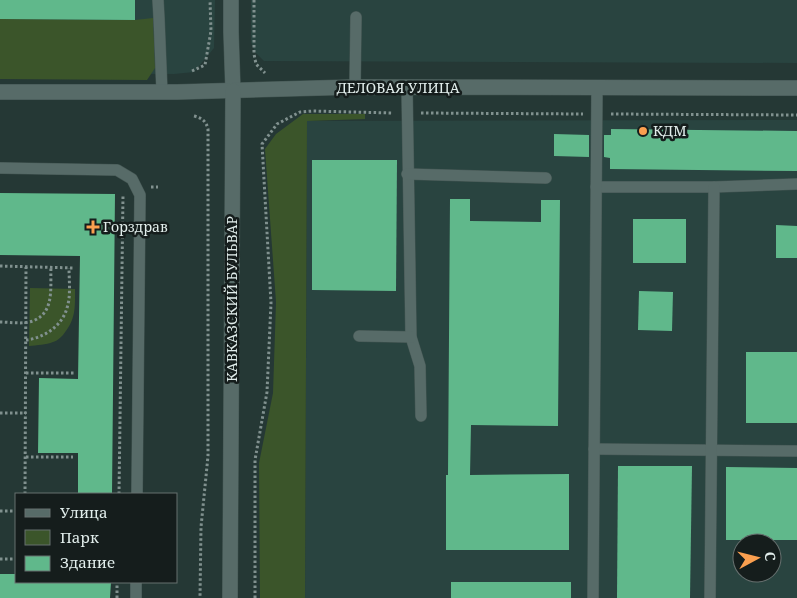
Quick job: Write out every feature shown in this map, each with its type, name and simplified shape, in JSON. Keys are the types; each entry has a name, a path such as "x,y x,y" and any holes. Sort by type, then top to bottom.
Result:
{"street":[{"name":"КАВКАЗСКИЙ БУЛЬВАР","path":"230,598 233,91 231,0"},
{"name":"ДЕЛОВАЯ УЛИЦА","path":"0,92 162,92 355,87 797,88"}],"lane":[{"path":"158,0 162,92"},
{"path":"355,87 356,18"},
{"path":"407,87 411,337 420,366 421,416"},
{"path":"592,598 597,88"},
{"path":"0,168 117,170 132,179 140,195 137,493"},
{"path":"408,174 546,178"},
{"path":"596,187 714,187 797,184"},
{"path":"710,598 714,187"},
{"path":"359,336 411,337"},
{"path":"594,448 797,451"},
{"path":"136,583 136,598"}],"path":[{"path":"192,71 205,65 211,32 210,0"},
{"path":"254,0 254,54 256,64 268,75"},
{"path":"255,598 255,460 268,392 271,303 262,144 277,124 300,112 313,111 797,115"},
{"path":"194,116 201,118 206,123 208,129 208,456 201,527 200,598"},
{"path":"118,493 123,187"},
{"path":"0,266 72,268 68,307 64,316 46,335 26,340"},
{"path":"25,493 26,267"},
{"path":"0,322 26,322 42,316 50,301 50,267"},
{"path":"26,373 74,373"},
{"path":"0,413 26,413"},
{"path":"26,457 73,457"},
{"path":"0,511 15,511"},
{"path":"0,559 15,559"},
{"path":"117,583 117,598"}],"shaded area":[{"path":"0,0 215,0 214,48 194,72 174,74 0,73"},
{"path":"251,0 797,0 797,63 264,61 255,52 251,42"},
{"path":"797,120 797,598 305,598 307,121"}],"green space":[{"path":"153,18 155,68 147,80 0,79 0,19 135,20"},
{"path":"303,114 365,114 365,119 307,121 305,598 260,598 259,463 273,393 276,302 265,149 276,134"},
{"path":"30,288 75,289 73,319 63,335 56,341 29,346"}],"building":[{"path":"0,0 135,0 135,20 0,19"},
{"path":"611,129 797,131 797,171 610,169 610,158 604,157 604,135 611,135"},
{"path":"554,134 589,135 589,157 554,156"},
{"path":"312,160 397,160 396,291 312,290"},
{"path":"0,193 115,194 112,493 78,493 78,453 38,453 39,378 78,379 80,256 0,255"},
{"path":"450,199 470,199 470,221 541,222 541,200 560,200 558,426 471,425 470,475 569,474 569,550 446,550"},
{"path":"633,219 686,219 686,263 633,263"},
{"path":"776,225 797,226 797,258 776,258"},
{"path":"639,291 673,292 672,331 638,330"},
{"path":"746,352 797,352 797,423 746,423"},
{"path":"618,466 692,466 690,598 617,598"},
{"path":"726,467 797,468 797,540 782,540 782,533 732,533 732,540 726,540"},
{"path":"0,574 15,574 15,583 111,583 110,598 0,598"},
{"path":"451,582 571,582 571,598 451,598"}],"place":[{"name":"КДМ","path":"643,131"},
{"name":"Горздрав","path":"93,227"}]}
